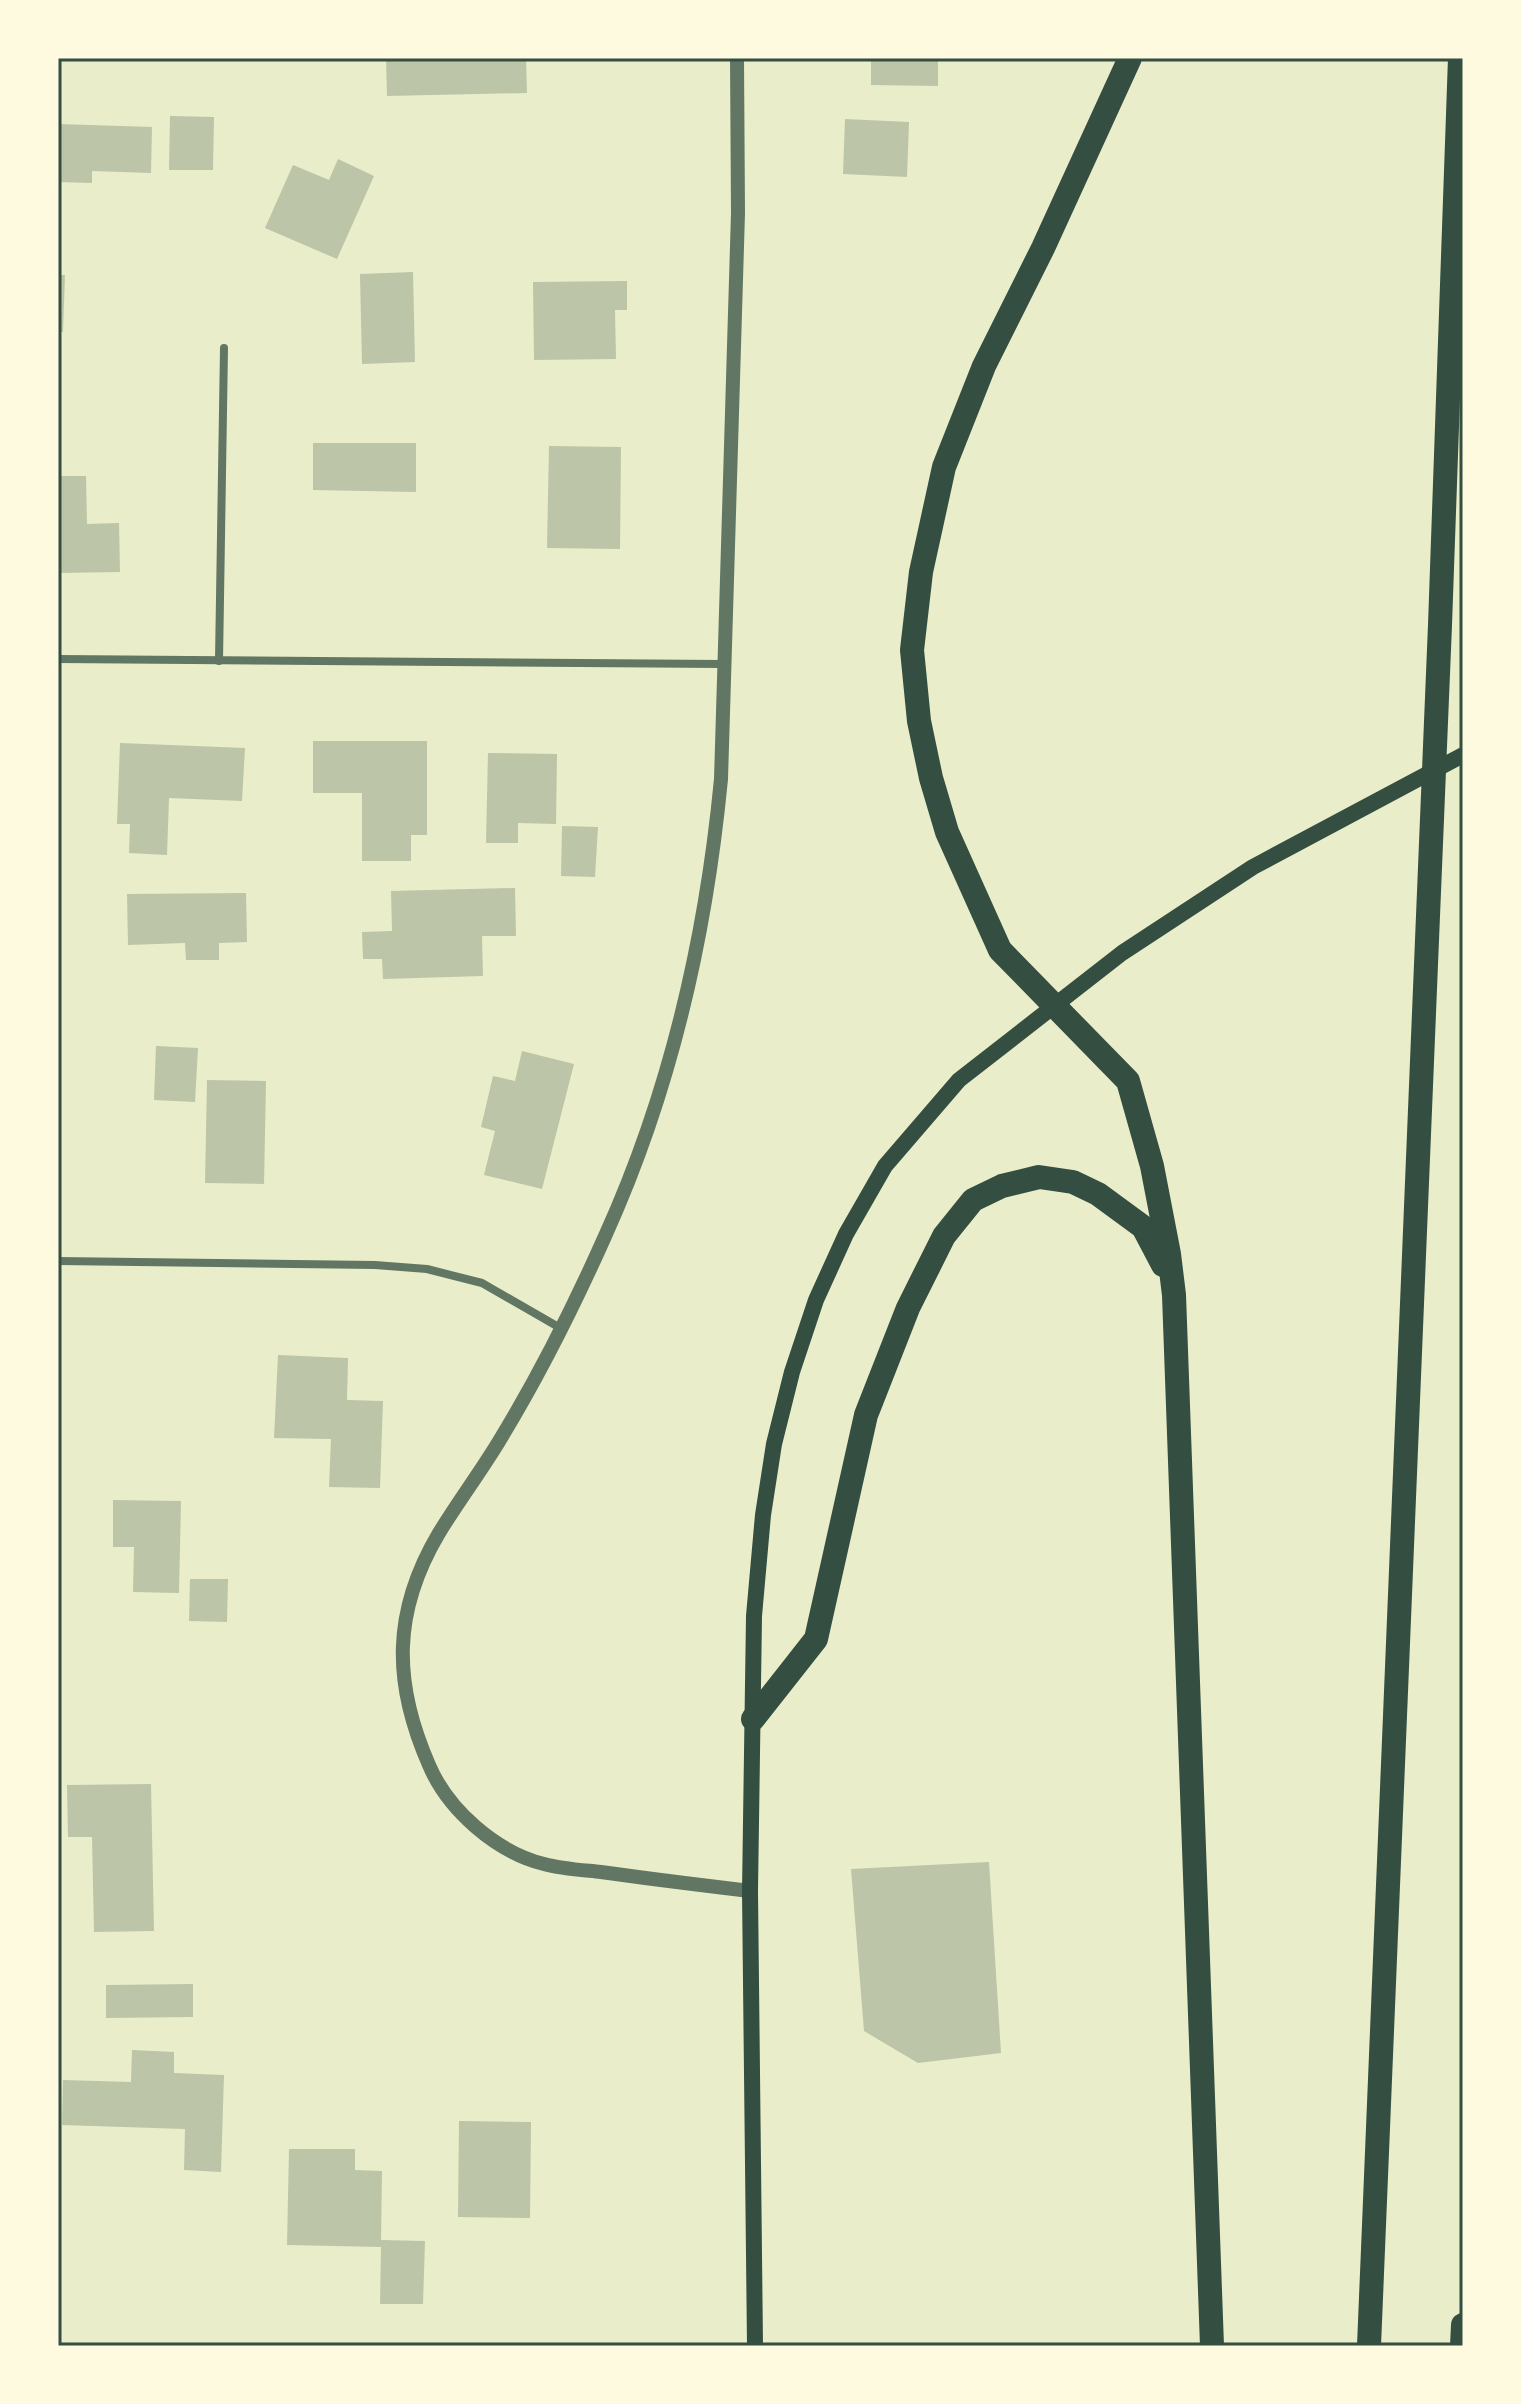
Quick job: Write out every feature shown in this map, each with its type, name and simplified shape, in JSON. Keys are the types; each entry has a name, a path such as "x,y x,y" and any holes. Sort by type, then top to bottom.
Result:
{"highway":[{"path":"1130,58 1043,248 984,366 944,467 921,572 912,650 919,721 947,832 1000,950 1128,1081 1152,1166 1169,1254 1174,1295 1212,2346"},
{"path":"1369,2346 1440,641 1460,58"},
{"path":"753,1719 816,1639 866,1415 908,1308 944,1236 973,1200 1002,1186 1039,1177 1073,1182 1098,1194 1143,1227 1158,1251 1174,1295"},
{"path":"1462,2346 1463,2325"}],"main road":[{"path":"755,2346 750,1891 754,1616 770,1472 792,1372 816,1300 846,1234 885,1166 959,1080 1122,953 1253,867 1463,755"}],"street":[{"path":"737,58 738,213 721,779 716,837 683,1013 646,1136 608,1231 562,1329 498,1444 437,1536 413,1591 403,1629 401,1669 408,1705 438,1786 470,1820 504,1847 543,1864 750,1891"},
{"path":"219,661 224,348"},
{"path":"58,659 723,664"},
{"path":"58,1261 375,1265 427,1269 482,1283 562,1329"}],"building":[{"path":"386,58 526,58 527,93 387,96"},
{"path":"871,58 938,58 938,86 871,85"},
{"path":"170,116 214,117 213,170 169,170"},
{"path":"845,119 909,122 907,177 843,174"},
{"path":"58,124 152,127 151,173 92,171 92,183 58,182"},
{"path":"338,159 374,176 337,259 265,228 293,165 329,180"},
{"path":"413,272 415,362 362,364 360,274"},
{"path":"58,275 65,275 63,332 58,332"},
{"path":"627,281 627,310 615,310 616,359 534,360 533,282"},
{"path":"313,443 416,443 416,492 313,490"},
{"path":"549,446 621,447 620,549 547,548"},
{"path":"58,476 86,476 87,524 119,523 120,572 58,573"},
{"path":"313,741 427,741 427,835 411,835 411,861 362,861 362,793 313,793"},
{"path":"120,743 245,748 242,801 169,798 167,855 129,853 130,824 117,824"},
{"path":"488,753 557,754 556,824 518,823 518,843 486,843"},
{"path":"562,826 598,827 595,877 561,876"},
{"path":"515,888 516,936 482,936 483,976 383,979 382,959 363,959 362,932 392,931 391,891"},
{"path":"246,893 247,942 219,943 219,960 186,960 185,943 128,945 127,894"},
{"path":"156,1046 198,1048 195,1102 154,1100"},
{"path":"522,1051 574,1064 542,1189 484,1175 495,1131 481,1127 493,1076 515,1081"},
{"path":"207,1080 266,1081 264,1184 205,1183"},
{"path":"278,1355 348,1358 347,1400 383,1401 380,1488 329,1487 331,1439 274,1438"},
{"path":"113,1500 181,1501 179,1593 133,1592 134,1547 113,1547"},
{"path":"190,1579 228,1579 227,1622 189,1621"},
{"path":"151,1784 154,1931 94,1932 92,1837 68,1837 67,1785"},
{"path":"989,1862 1001,2053 918,2063 864,2031 851,1869"},
{"path":"193,1984 193,2017 106,2018 106,1985"},
{"path":"132,2050 174,2052 174,2073 224,2075 221,2172 184,2170 185,2129 62,2125 63,2080 131,2082"},
{"path":"459,2121 531,2122 530,2218 458,2217"},
{"path":"289,2149 355,2149 355,2170 382,2171 381,2240 425,2241 423,2304 380,2304 381,2247 287,2245"}]}
